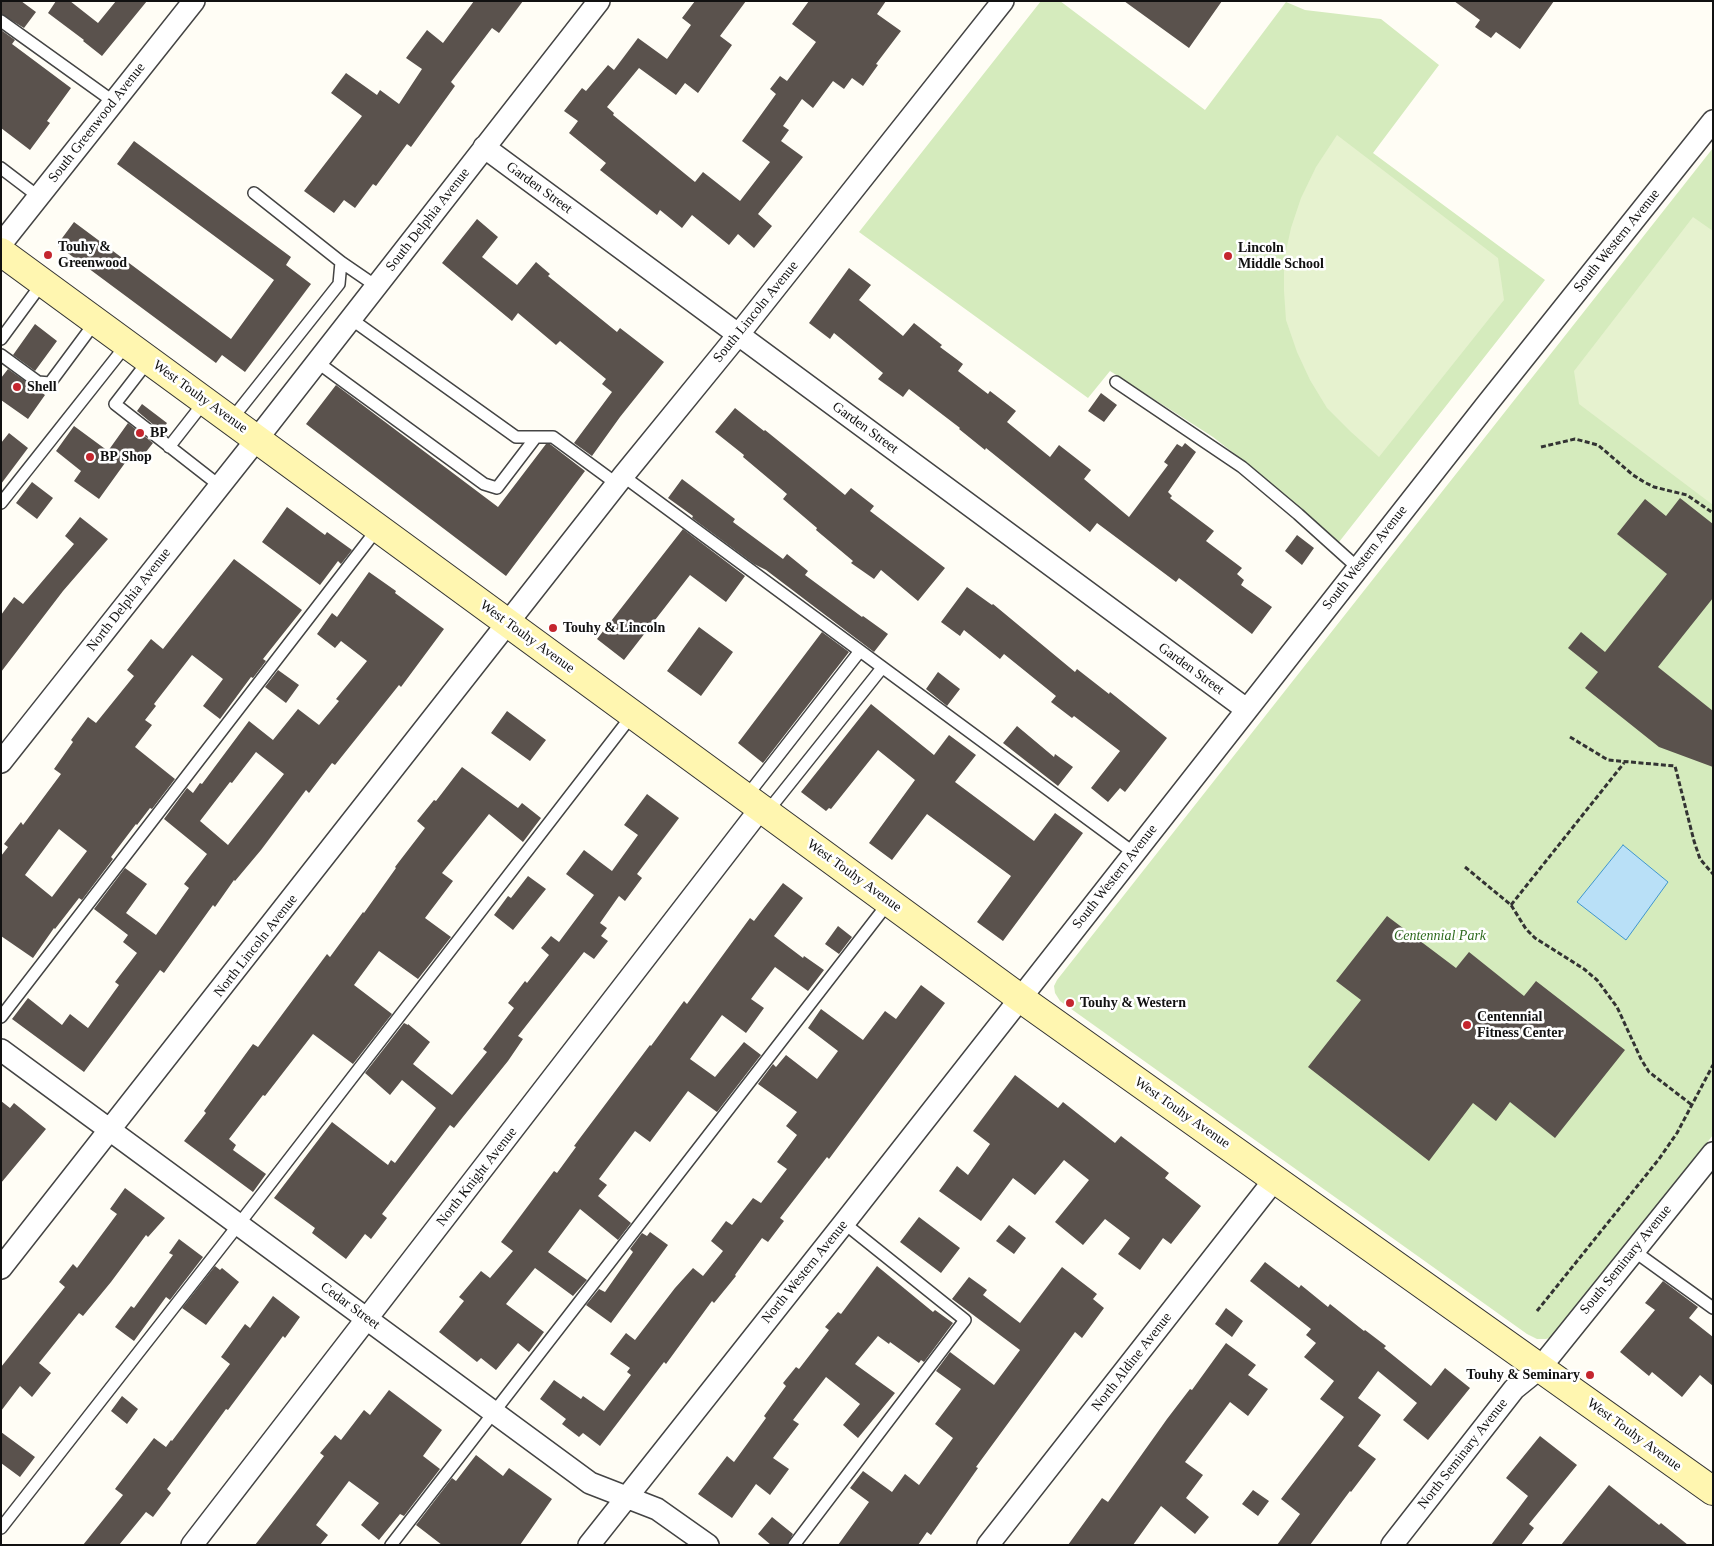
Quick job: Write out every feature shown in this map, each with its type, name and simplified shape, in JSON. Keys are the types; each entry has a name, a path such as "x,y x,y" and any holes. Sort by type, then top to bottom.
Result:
{"main road":[{"name":"West Touhy Avenue","path":"1,252 1020,998 1713,1491"}],"street":[{"name":"South Greenwood Avenue","path":"1,244 194,1"},
{"name":"South Delphia Avenue","path":"257,439 600,1"},
{"name":"South Lincoln Avenue","path":"509,623 620,480 738,335 1003,1"},
{"name":"South Western Avenue","path":"1020,998 1713,121"},
{"name":"Garden Street","path":"484,147 1246,710"},
{"name":"North Delphia Avenue","path":"1,762 257,439"},
{"name":"North Lincoln Avenue","path":"1,1268 509,623"},
{"name":"North Knight Avenue","path":"192,1545 368,1319 758,806"},
{"name":"North Western Avenue","path":"589,1545 626,1496 844,1224 1020,998"},
{"name":"Cedar Street","path":"1,1050 590,1483 657,1509 708,1545"},
{"name":"South Seminary Avenue","path":"1540,1368 1713,1153"},
{"name":"North Aldine Avenue","path":"988,1545 1275,1179"},
{"name":"North Seminary Avenue","path":"1392,1545 1514,1389 1540,1368"}],"lane":[{"path":"1,21 114,102"},
{"path":"1,168 39,197"},
{"path":"254,194 376,286"},
{"path":"231,420 339,284 342,262"},
{"path":"1,339 43,282"},
{"path":"351,319 516,437 553,437 620,480 860,651 1134,853"},
{"path":"1,355 38,382 50,383 96,321"},
{"path":"1,502 127,344"},
{"path":"150,360 115,404 220,486"},
{"path":"317,362 484,484 497,488 536,437"},
{"path":"1116,382 1242,468 1298,514 1358,568"},
{"path":"169,446 205,400"},
{"path":"1,1017 378,528"},
{"path":"758,806 860,651"},
{"path":"758,806 882,668"},
{"path":"1,1528 632,714"},
{"path":"391,1545 889,902"},
{"path":"794,1545 965,1320 844,1224"},
{"path":"1634,1251 1713,1308"}],"path":[{"path":"1540,447 1575,439 1598,445 1632,475 1644,482 1654,487 1687,495 1713,512"},
{"path":"1570,737 1608,760 1675,766 1700,859 1713,874"},
{"path":"1511,905 1625,763"},
{"path":"1465,867 1511,905 1526,929 1535,938 1584,969 1597,980 1617,1007 1649,1072 1692,1105"},
{"path":"1537,1311 1659,1159 1677,1133 1713,1065"}],"green space":[{"name":"Lincoln Middle School","path":"1041,1 1060,1 1205,110 1286,2 1305,10 1381,19 1439,65 1373,153 1545,280 1339,542 1213,437 1110,371 1088,398 859,232"},
{"path":"1337,135 1498,258 1504,300 1379,457 1327,408 1310,380 1297,352 1286,320 1284,260 1291,228 1301,198 1316,167"},
{"name":"Centennial Park","path":"1713,148 1713,1135 1555,1336 1537,1339 1527,1334 1060,1001 1055,993 1054,986"},
{"path":"1693,217 1713,231 1713,505 1579,404 1574,371"}],"water":[{"path":"1623,845 1668,882 1626,940 1577,902"}],"building":[{"path":"1,1 21,1 36,12 24,28 1,14"},
{"path":"56,1 70,1 98,23 116,1 147,1 102,56 48,13"},
{"path":"474,1 523,1 499,33 492,28 451,82 455,86 411,147 407,144 376,186 373,184 355,208 344,200 334,213 304,191 362,116 331,93 346,73 377,95 380,90 399,104 422,69 406,58 427,30 443,43"},
{"path":"695,1 746,1 720,36 732,45 698,93 685,83 676,95 639,68 607,107 614,113 613,115 695,182 703,172 740,201 770,162 742,141 776,94 770,89 780,76 787,81 816,42 792,24 809,1 886,1 877,14 901,31 876,64 878,65 863,86 852,78 844,89 833,81 813,108 802,99 783,126 789,130 781,141 803,157 758,214 772,226 754,248 738,234 729,245 692,215 682,228 660,210 657,215 600,170 606,163 569,133 578,121 564,111 582,88 586,91 608,65 614,70 638,38 667,59 691,25 682,18"},
{"path":"1124,1 1222,1 1189,48"},
{"path":"1454,1 1554,1 1520,49 1496,32 1491,38 1475,27 1480,20"},
{"path":"1,30 15,40 12,44 71,88 47,121 50,123 30,150 1,128"},
{"path":"134,141 291,257 286,265 311,284 245,372 222,355 216,363 57,245 74,222 231,339 274,280 117,164"},
{"path":"477,219 498,237 482,257 517,285 536,262 550,274 548,276 617,332 620,328 664,362 592,456 574,443 612,392 602,384 606,379 560,341 556,345 518,313 512,321 442,263"},
{"path":"849,268 871,285 859,300 903,336 914,323 942,345 940,347 963,364 958,371 988,394 990,391 1016,411 1007,422 1050,457 1059,445 1091,470 1084,479 1129,517 1168,465 1164,462 1177,444 1182,447 1185,443 1196,452 1168,492 1172,496 1170,498 1214,531 1206,541 1242,568 1237,574 1244,580 1241,585 1272,607 1252,634 1179,578 1176,582 1097,523 1090,532 909,389 903,397 878,379 883,373 834,333 830,339 809,323"},
{"name":"Shell","path":"35,324 57,341 35,371 13,355"},
{"name":"Shell","path":"8,369 45,395 28,419 1,400 1,378"},
{"path":"336,385 498,507 546,444 550,444 585,471 506,576 306,424"},
{"path":"1101,393 1117,405 1104,422 1088,411"},
{"path":"142,404 167,423 161,431 137,411"},
{"path":"735,408 845,495 851,488 874,506 870,511 945,568 918,601 881,570 874,579 851,563 853,561 783,499 787,494 715,432"},
{"name":"BP Shop","path":"128,423 153,443 138,462 130,456 99,499 74,481 81,471 56,451 74,426 108,451"},
{"path":"9,433 28,448 1,484 1,443"},
{"path":"682,479 735,519 733,522 783,559 787,554 808,571 805,575 888,634 874,652 766,570 754,564 692,518 693,516 668,498"},
{"path":"32,482 53,498 37,519 16,503"},
{"path":"1680,498 1713,524 1713,598 1658,667 1713,711 1713,767 1659,747 1585,688 1598,672 1568,648 1581,632 1605,652 1667,574 1617,534 1645,499 1666,516"},
{"path":"287,507 325,535 327,532 352,550 341,564 338,561 320,585 262,542"},
{"path":"80,517 108,539 63,591 1,672 1,615 14,597 23,604 74,544 65,536"},
{"path":"683,529 745,576 726,602 690,575 624,660 597,639"},
{"path":"1297,535 1314,548 1302,565 1285,551"},
{"path":"234,559 302,610 263,659 266,661 253,678 251,677 220,719 203,706 223,679 192,655 154,704 156,706 145,720 152,725 135,747 175,779 152,809 150,808 136,824 111,857 113,859 82,900 79,898 54,928 33,958 1,936 1,856 8,847 4,844 21,822 23,825 61,774 54,769 73,742 71,740 88,717 96,723 134,676 127,670 151,639 163,649","holes":["59,829 87,851 52,897 25,875"]},
{"path":"369,572 444,629 401,687 399,685 335,765 332,763 309,793 306,790 261,850 234,880 215,907 213,905 164,973 160,970 84,1072 12,1019 28,998 62,1025 70,1014 88,1028 119,985 115,982 137,953 123,942 128,935 94,909 125,868 147,884 126,913 156,935 189,888 184,884 207,854 164,819 187,788 193,793 200,783 202,784 249,721 273,740 298,709 319,725 339,701 336,699 367,661 341,641 335,648 317,634 332,613 337,617","holes":["256,752 284,774 228,845 200,821"]},
{"path":"967,587 993,604 1075,672 1077,669 1109,694 1110,692 1167,738 1125,792 1120,788 1108,802 1091,788 1120,751 1074,716 1072,718 1051,702 1056,696 1004,654 1000,659 964,630 960,636 941,622"},
{"path":"699,627 733,652 701,696 667,671"},
{"path":"822,632 849,652 763,763 738,743"},
{"path":"278,670 299,685 286,703 265,687"},
{"path":"938,672 960,689 947,706 926,689"},
{"path":"871,704 934,755 949,735 976,755 955,782 1034,841 1055,813 1083,833 1003,941 977,922 1011,876 927,814 892,860 869,843 915,780 878,750 831,809 829,808 826,811 801,792"},
{"path":"507,711 546,740 530,761 491,733"},
{"path":"1017,726 1054,757 1055,754 1073,767 1058,786 1003,743"},
{"path":"462,767 518,808 522,803 541,818 523,842 489,814 442,873 453,881 425,918 451,937 418,979 379,951 354,985 392,1014 353,1064 313,1034 229,1139 236,1145 233,1150 266,1174 253,1192 184,1141 206,1113 204,1111 253,1044 258,1047 327,954 330,957 364,913 395,867 425,828 417,821 434,800 436,801"},
{"path":"647,794 679,818 637,874 642,878 625,901 619,896 600,923 607,928 601,936 608,941 594,959 584,952 518,1036 523,1039 508,1061 454,1128 450,1125 382,1214 387,1218 371,1239 365,1234 346,1259 312,1233 315,1228 274,1198 332,1122 388,1165 391,1160 395,1163 436,1108 402,1080 390,1095 365,1073 404,1023 408,1024 430,1042 413,1064 452,1095 487,1052 483,1049 514,1008 508,1003 549,955 541,948 551,936 559,942 594,895 566,874 584,850 612,871 638,835 624,825"},
{"path":"528,876 546,889 513,930 494,915 508,896 511,898"},
{"path":"783,883 803,898 774,936 803,958 804,956 824,970 808,991 775,967 751,999 764,1008 746,1033 722,1015 690,1059 715,1077 744,1042 761,1055 717,1112 688,1091 650,1142 635,1131 599,1179 607,1185 598,1196 631,1223 618,1240 580,1209 548,1252 587,1280 573,1296 535,1268 506,1304 544,1332 529,1352 518,1343 496,1370 481,1358 477,1362 439,1332 464,1301 459,1297 481,1271 490,1278 513,1251 501,1242 554,1171 557,1173 576,1147 574,1146 684,1001 687,1004 750,918 754,921"},
{"name":"Centennial Fitness Center","path":"1387,916 1456,968 1469,952 1524,996 1536,981 1625,1050 1555,1138 1510,1102 1496,1121 1473,1103 1429,1161 1308,1067 1361,1000 1336,981"},
{"path":"838,926 852,937 839,954 825,944"},
{"path":"921,985 945,1003 829,1159 827,1157 780,1218 784,1221 768,1242 762,1238 736,1276 714,1303 712,1301 666,1364 664,1362 600,1446 583,1433 579,1437 562,1424 566,1419 540,1399 554,1380 581,1399 583,1396 604,1411 631,1375 627,1372 630,1368 610,1354 626,1333 635,1340 693,1268 703,1276 723,1251 711,1241 726,1221 732,1225 753,1198 761,1203 787,1169 777,1162 797,1135 786,1126 797,1112 758,1084 773,1064 776,1067 786,1055 817,1079 838,1051 808,1028 821,1009 863,1040 885,1011 896,1019"},
{"path":"1015,1075 1058,1108 1063,1102 1115,1143 1121,1136 1169,1173 1165,1178 1201,1206 1171,1244 1163,1238 1140,1270 1118,1254 1130,1238 1105,1219 1083,1245 1055,1222 1089,1180 1064,1160 1035,1195 1013,1178 981,1221 939,1191 957,1166 968,1175 990,1144 973,1131"},
{"path":"1,1101 10,1108 14,1103 46,1129 1,1183"},
{"path":"125,1188 165,1218 148,1237 146,1235 83,1316 79,1313 39,1363 51,1373 32,1397 20,1386 1,1411 1,1367 65,1287 59,1282 73,1264 77,1268 117,1214 110,1209"},
{"path":"919,1217 960,1248 941,1273 900,1242"},
{"path":"1009,1225 1026,1238 1014,1254 996,1241"},
{"path":"650,1232 668,1245 611,1323 586,1305 599,1289 605,1292 633,1252 630,1249 642,1233 647,1236"},
{"path":"179,1239 203,1257 170,1300 166,1297 134,1341 115,1327 131,1306 134,1308 173,1255 169,1253"},
{"path":"1265,1262 1299,1288 1301,1285 1328,1307 1330,1304 1365,1330 1431,1386 1445,1368 1470,1388 1428,1440 1403,1420 1417,1403 1378,1371 1358,1398 1381,1415 1358,1446 1376,1459 1310,1545 1277,1545 1300,1514 1281,1499 1344,1417 1320,1399 1334,1381 1304,1357 1316,1343 1306,1335 1311,1329 1250,1281"},
{"path":"215,1266 220,1270 222,1268 239,1282 206,1325 182,1308"},
{"path":"877,1266 933,1312 935,1310 953,1323 924,1362 921,1360 919,1363 890,1342 889,1344 878,1336 855,1364 895,1393 858,1438 843,1425 860,1404 826,1377 793,1420 799,1424 773,1458 789,1469 770,1495 756,1484 732,1518 698,1494 727,1456 734,1462 766,1418 764,1416 786,1386 783,1383 796,1367 799,1369 829,1330 825,1327 838,1312 841,1314"},
{"path":"1062,1267 1097,1294 1093,1299 1104,1308 1082,1338 1075,1332 976,1467 978,1468 931,1535 927,1532 918,1545 838,1545 869,1502 850,1488 863,1471 892,1492 905,1474 919,1485 953,1438 935,1424 961,1389 936,1371 950,1352 994,1385 1020,1350 952,1299 969,1277 987,1290 983,1295 1020,1323"},
{"path":"1663,1281 1698,1307 1689,1318 1713,1337 1713,1386 1700,1375 1682,1397 1652,1372 1649,1376 1620,1352 1655,1310 1645,1303"},
{"path":"273,1296 300,1317 285,1338 283,1336 228,1410 226,1409 167,1489 171,1493 153,1517 146,1512 119,1545 83,1545 123,1495 115,1489 154,1438 166,1447 172,1441 230,1364 221,1357 245,1324 250,1328"},
{"path":"1226,1308 1243,1321 1232,1337 1215,1324"},
{"path":"1226,1343 1256,1365 1248,1375 1268,1389 1248,1416 1230,1402 1185,1462 1203,1475 1186,1498 1209,1517 1195,1534 1161,1506 1133,1545 1068,1545 1102,1498 1108,1502 1167,1419 1190,1389 1192,1390"},
{"path":"389,1390 442,1430 423,1456 440,1469 404,1516 400,1514 379,1540 361,1525 379,1503 349,1481 316,1525 328,1535 320,1545 255,1545 324,1456 320,1453 335,1435 341,1440 364,1410 370,1415"},
{"path":"122,1396 138,1409 127,1424 111,1411"},
{"path":"1,1432 35,1457 20,1477 1,1463"},
{"path":"1540,1436 1577,1465 1529,1524 1534,1528 1521,1545 1491,1545 1528,1496 1506,1478"},
{"path":"476,1455 503,1476 509,1468 552,1499 520,1545 442,1545 416,1525 452,1478 456,1481"},
{"path":"1609,1485 1659,1525 1661,1523 1688,1545 1561,1545"},
{"path":"1253,1490 1269,1501 1258,1516 1242,1504"},
{"path":"772,1517 793,1534 787,1545 771,1545 758,1534"}],"place":[{"name":"Touhy & Greenwood","path":"48,255"},
{"name":"Lincoln Middle School","path":"1228,256"},
{"name":"Shell","path":"17,387"},
{"name":"BP","path":"140,433"},
{"name":"BP Shop","path":"90,457"},
{"name":"Touhy & Lincoln","path":"553,628"},
{"name":"Touhy & Western","path":"1070,1003"},
{"name":"Centennial Fitness Center","path":"1467,1025"},
{"name":"Touhy & Seminary","path":"1590,1375"}]}
